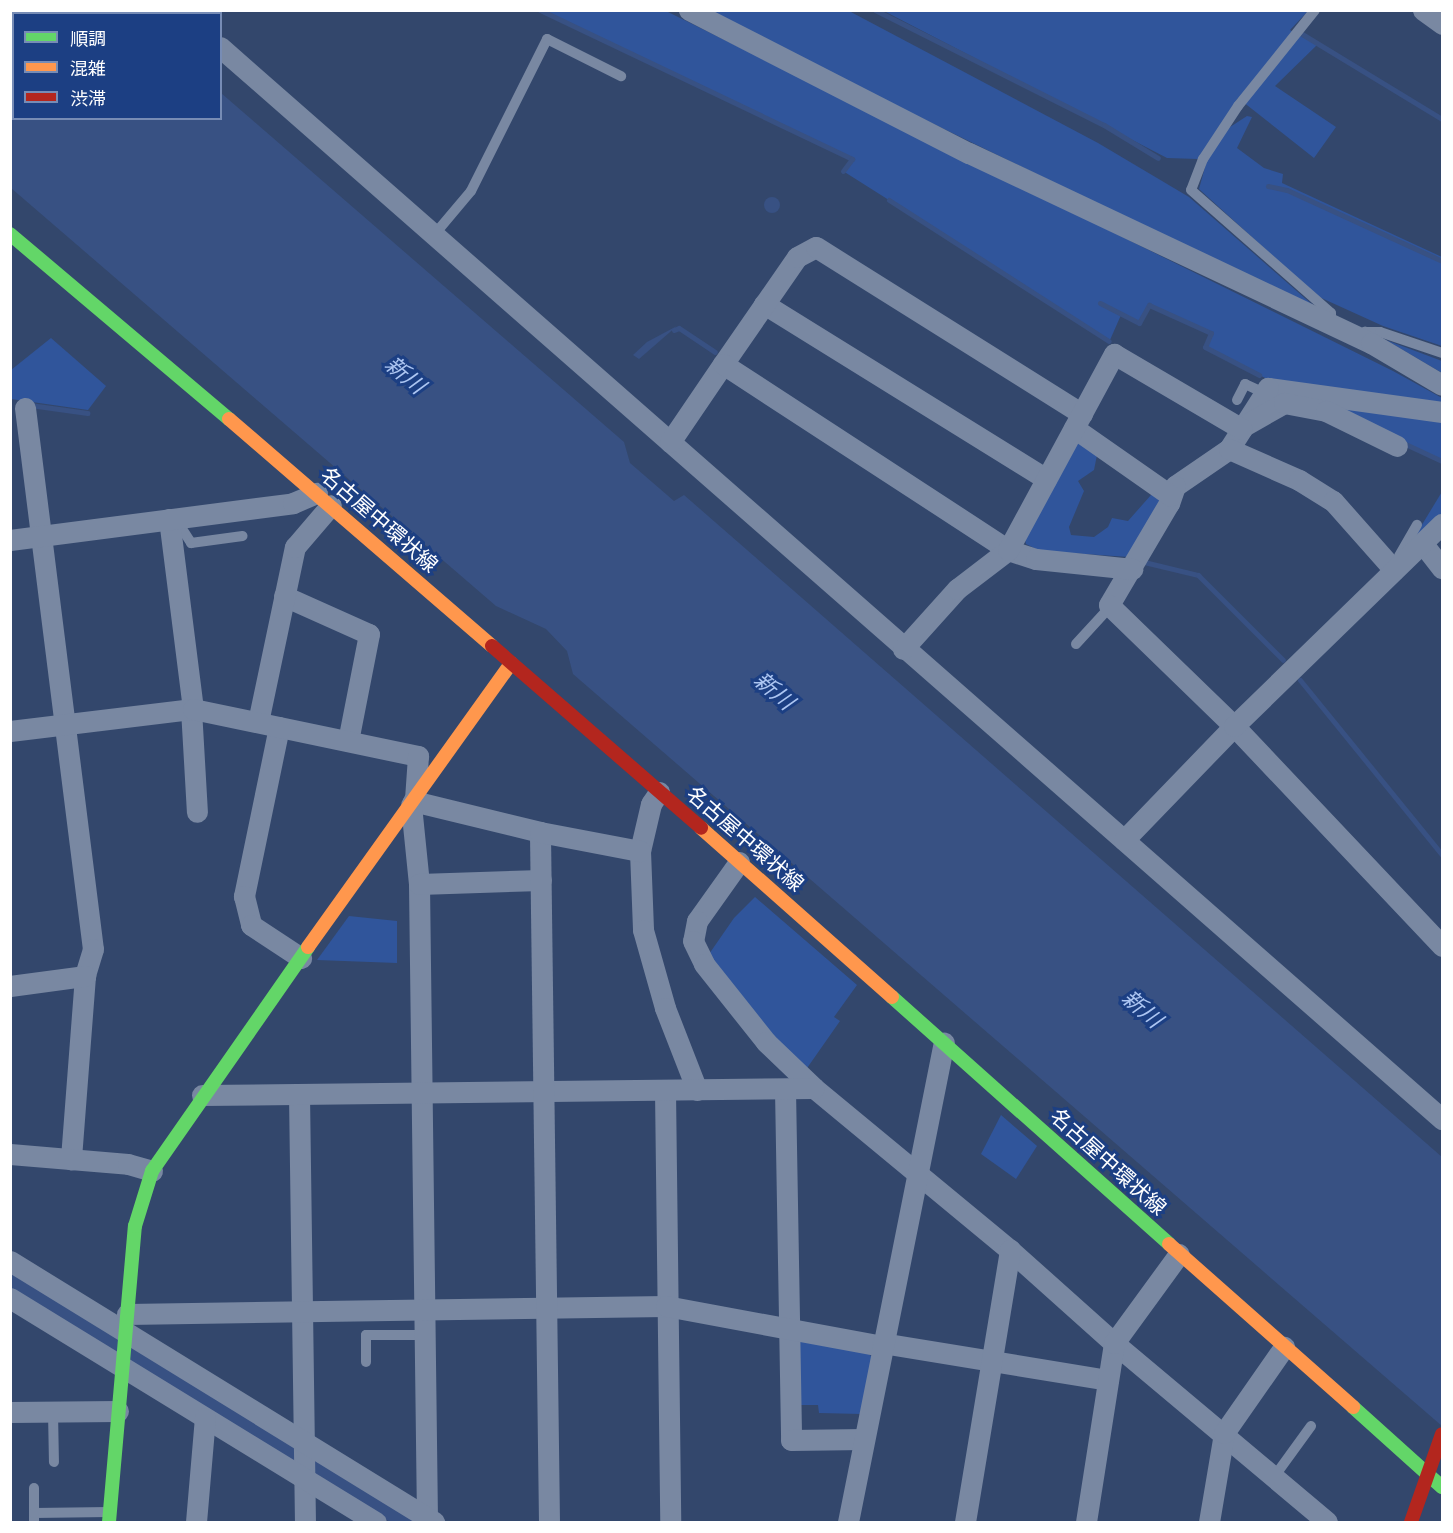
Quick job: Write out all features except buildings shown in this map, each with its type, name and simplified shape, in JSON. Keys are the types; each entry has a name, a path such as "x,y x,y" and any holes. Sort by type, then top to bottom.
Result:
{"main road":[{"name":"名古屋中環状線","path":"10,234 324,499 740,862 1443,1487"},
{"path":"109,1517 135,1226 152,1171 202,1095 511,663"},
{"path":"1411,1522 1427,1472 1443,1434"}],"street":[{"path":"688,10 969,153 1362,339 1443,385"},
{"path":"1423,10 1443,24"},
{"path":"222,49 903,649 1443,1119"},
{"path":"670,442 797,257 816,247 1078,421 1171,496"},
{"path":"764,304 1046,479"},
{"path":"903,649 957,589 1008,549 1114,354 1243,428"},
{"path":"723,364 1008,549 1036,559 1132,569"},
{"path":"1443,412 1268,388 1229,449 1175,486 1110,606 1234,726 1443,946"},
{"path":"1243,428 1284,403 1326,411 1397,446"},
{"path":"25,408 43,536 93,949 85,976 71,1159"},
{"path":"1229,449 1299,480 1333,501 1393,568"},
{"path":"10,540 324,499"},
{"path":"258,722 295,547 324,499"},
{"path":"172,519 192,709 197,812"},
{"path":"1124,840 1234,726 1393,568 1420,535 1443,524"},
{"path":"1420,535 1443,568"},
{"path":"285,596 369,634 348,741"},
{"path":"10,731 192,709 418,756 413,802 419,884 420,1093 429,1521"},
{"path":"279,727 244,896 251,925 301,958"},
{"path":"659,792 651,804 640,851 642,920 648,957 697,1090"},
{"path":"413,802 540,832 640,851"},
{"path":"540,832 549,1522"},
{"path":"740,862 697,921 693,932 697,951 766,1042 814,1088 1010,1250 1114,1343 1224,1433 1274,1477 1306,1514 1327,1522"},
{"path":"419,884 541,880"},
{"path":"10,986 85,976"},
{"path":"848,1522 916,1173 944,1043"},
{"path":"202,1095 814,1088"},
{"path":"786,1089 791,1440 864,1439"},
{"path":"665,1090 670,1522"},
{"path":"299,1094 305,1522"},
{"path":"10,1154 128,1164 152,1171"},
{"path":"965,1522 1010,1250"},
{"path":"1086,1522 1114,1343 1179,1254"},
{"path":"10,1261 125,1329 304,1446 429,1521"},
{"path":"10,1298 376,1522"},
{"path":"125,1329 302,1311 666,1306 882,1345 1108,1380"},
{"path":"1209,1522 1224,1433 1284,1347"},
{"path":"10,1412 118,1411"},
{"path":"196,1522 205,1418"}],"lane":[{"path":"1315,10 1238,106 1203,159 1191,190 1331,313 1331,326"},
{"path":"434,235 471,191 548,39 621,76"},
{"path":"1362,339 1365,332 1380,332 1443,353"},
{"path":"1237,400 1245,384 1264,393"},
{"path":"172,519 191,543 243,536"},
{"path":"1076,644 1110,606"},
{"path":"366,1362 366,1335 424,1335"},
{"path":"53,1412 54,1462"},
{"path":"1274,1477 1311,1426"},
{"path":"34,1488 34,1518 109,1517"}],"shaded area":[{"path":"540,11 666,11 1393,371 1442,398 1442,408 1275,383 1205,347 1210,333 1149,305 1139,323 1121,315 1110,340 843,171 851,159"},
{"path":"702,11 849,11 1098,143 1189,197 1322,313"},
{"path":"884,11 1308,11 1290,30 1317,45 1275,86 1336,127 1314,158 1238,98 1198,159 1167,158"},
{"path":"1247,116 1252,117 1237,148 1264,168 1283,174 1282,183 1442,257 1442,346 1383,326 1317,296 1199,189 1207,160 1227,129"},
{"path":"51,338 106,386 88,410 11,399 11,370"},
{"path":"1386,340 1442,361 1442,373"},
{"path":"1277,396 1442,418 1442,461 1329,408"},
{"path":"1080,443 1097,455 1094,470 1078,481 1084,491 1069,527 1071,535 1094,537 1108,527 1112,518 1128,521 1151,495 1164,497 1129,557 1040,551 1026,544 1024,535 1074,444"},
{"path":"1442,492 1442,513 1406,551 1440,495"},
{"path":"755,897 857,985 834,1017 840,1021 805,1071 768,1035 707,957 734,918"},
{"path":"349,916 397,921 397,963 317,960"},
{"path":"1001,1115 1037,1146 1016,1179 981,1154"},
{"path":"800,1341 867,1352 872,1357 862,1414 819,1413 818,1405 797,1405 797,1346"}],"water":[{"name":"新川","path":"11,11 70,12 12,12 12,120 222,120 222,94 624,442 630,463 674,501 684,495 1442,1157 1442,1426 573,674 567,651 546,629 496,606 11,188"},
{"path":"772,197 778,199 780,205 778,211 772,213 766,211 764,205 766,199"},
{"path":"677,326 639,359 633,355 647,342"},
{"path":"10,1268 420,1522 390,1522 11,1291"}],"waterway":[{"path":"540,10 852,159 843,171"},
{"path":"875,10 1104,125 1158,158"},
{"path":"1302,34 1442,119"},
{"path":"1268,186 1287,190 1442,261"},
{"path":"889,200 1109,341"},
{"path":"1100,303 1139,323 1149,305 1211,333 1205,347 1259,375"},
{"path":"674,330 679,328 715,352"},
{"path":"30,405 87,413"},
{"path":"1401,442 1442,461"},
{"path":"1144,562 1198,575 1283,660"},
{"path":"1300,680 1442,855"}],"traffic: fast":[{"path":"10,234 229,419"},
{"path":"109,1522 135,1226 152,1171 308,947"},
{"path":"892,997 1169,1244"},
{"path":"1353,1407 1442,1487"}],"traffic: slow":[{"path":"229,419 492,646"},
{"path":"308,947 511,663"},
{"path":"701,828 892,997"},
{"path":"1169,1244 1353,1407"}],"traffic: jam":[{"path":"492,646 701,828"},
{"path":"1411,1522 1442,1434"}]}
